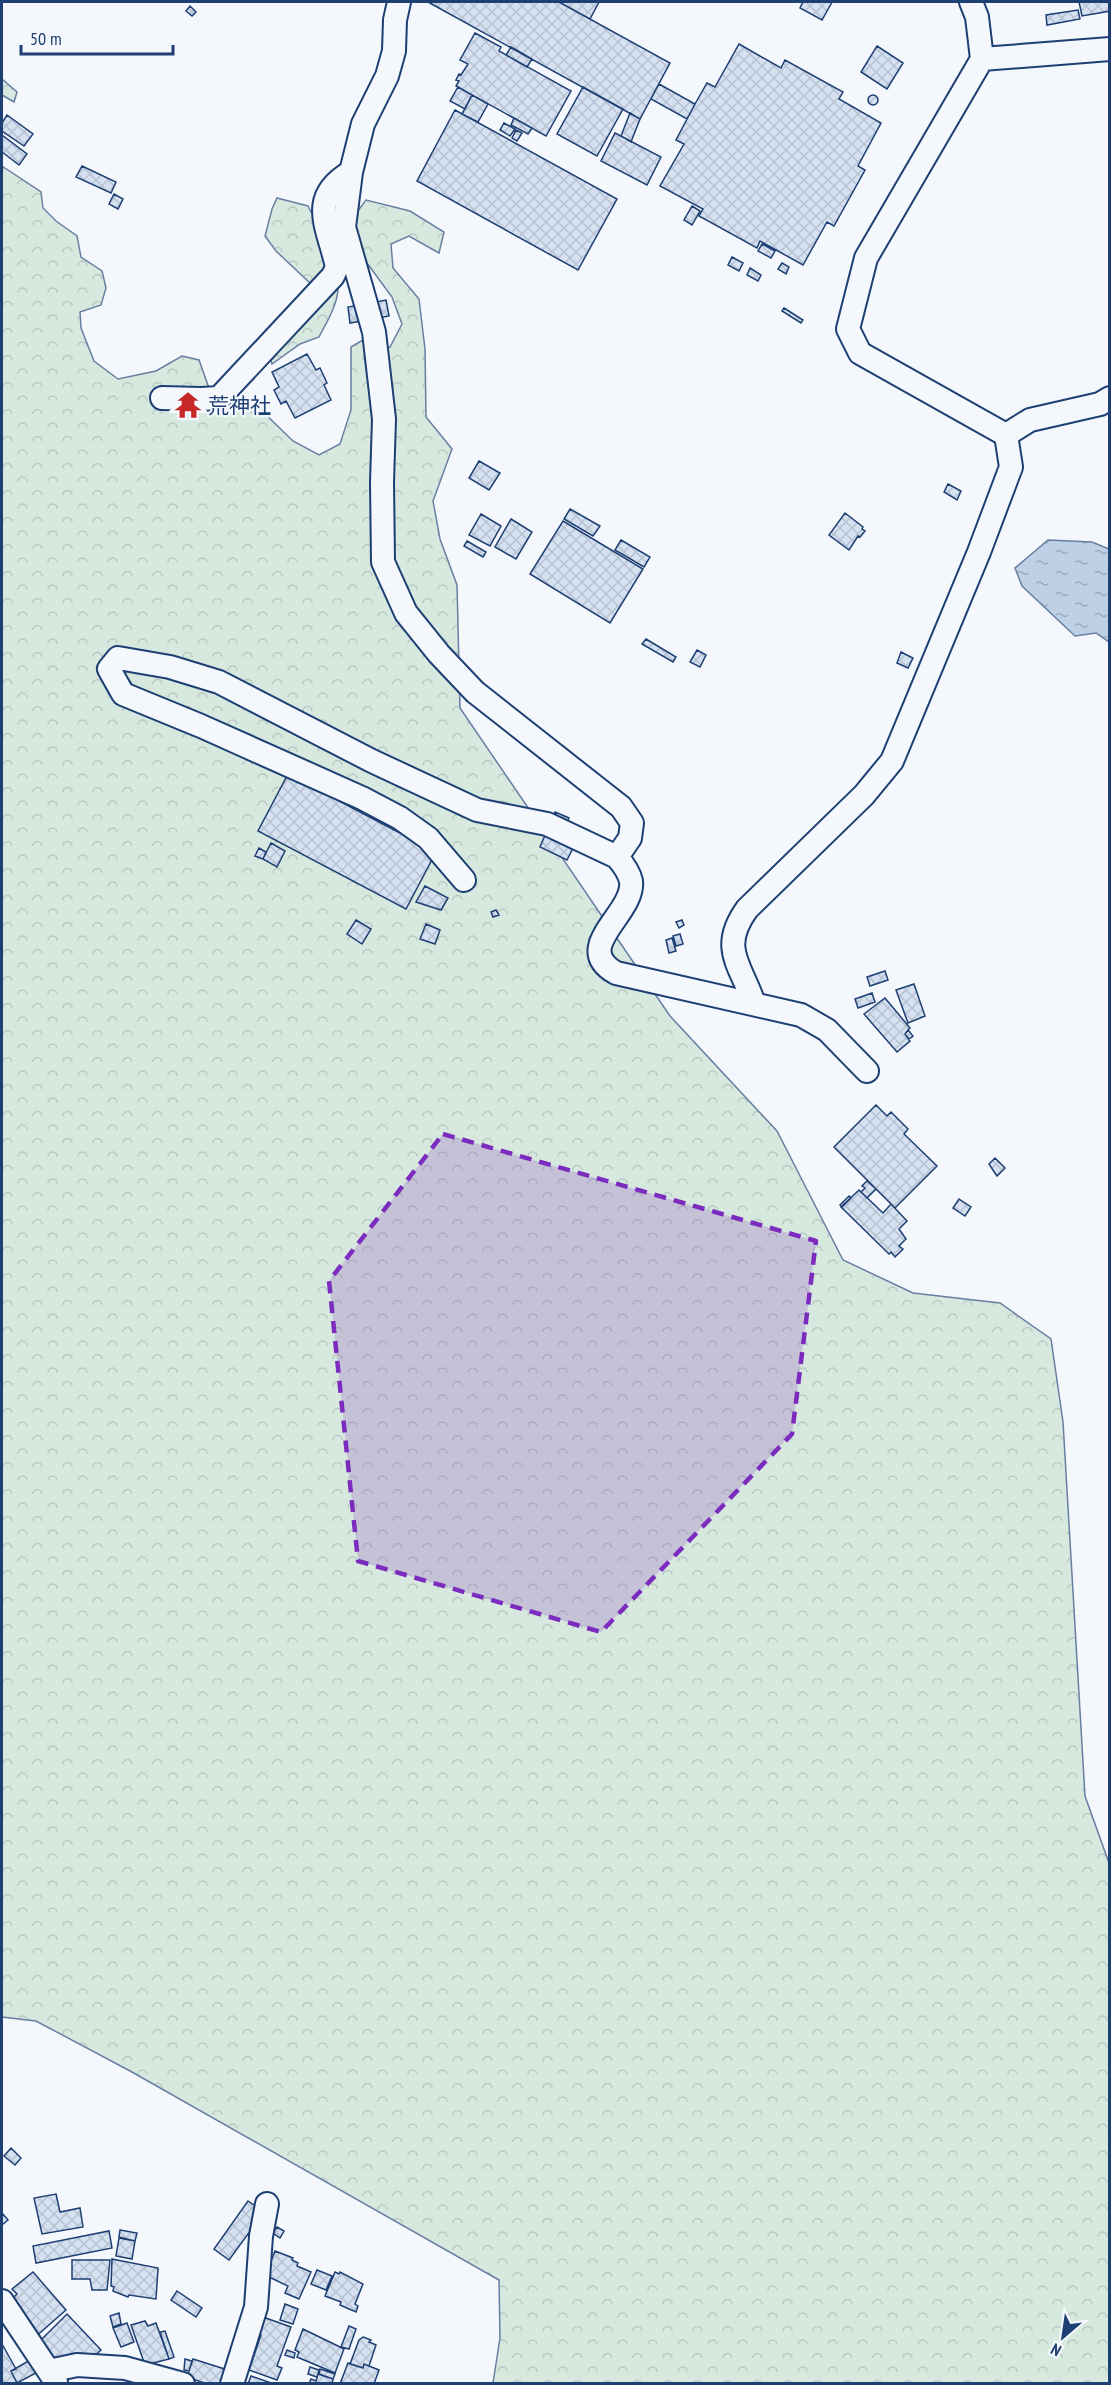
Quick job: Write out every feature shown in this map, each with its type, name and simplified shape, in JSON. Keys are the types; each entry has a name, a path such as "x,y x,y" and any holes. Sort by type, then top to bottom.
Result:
{"street":[{"path":"399,2 394,20 394,51 387,76 363,124 351,172 344,226 374,332 384,419 383,562 405,613 446,662 475,692 621,807 632,823 630,838 617,857"},
{"path":"970,2 977,17 982,59 866,258 848,329 860,353 1006,435"},
{"path":"982,59 1110,49"},
{"path":"162,398 219,398 333,276 337,267 323,204 332,186 351,172"},
{"path":"1006,435 1030,420 1100,404 1110,398"},
{"path":"754,1004 735,960 733,939 736,924 747,909 864,795 892,761 979,552 1011,467 1006,435"},
{"path":"464,880 428,838 400,818 362,798 123,694 109,669 118,658 170,667 219,682 372,761 477,810 547,824 617,857 626,867 631,881 625,902 600,943 599,955 605,966 616,973 801,1015 827,1030 867,1071"},
{"path":"232,2384 256,2307 261,2236 267,2204"},
{"path":"2,2301 55,2379 77,2365 125,2368 183,2384"}],"highlighted area":[{"path":"443,1134 816,1241 792,1434 601,1632 358,1561 329,1281"}],"green space":[{"path":"2,79 17,92 14,102 2,95"},
{"path":"2,166 41,192 43,208 77,236 81,257 102,271 106,288 101,305 80,312 81,328 94,361 118,379 156,371 182,356 199,360 210,391 228,402 260,409 293,441 319,455 340,444 351,410 351,347 363,340 374,350 390,347 402,324 392,297 367,263 352,236 354,216 366,200 410,211 444,232 439,253 409,236 391,244 393,268 419,299 425,349 426,417 452,449 433,501 440,539 457,585 460,708 670,1016 777,1131 843,1260 913,1293 1000,1303 1051,1339 1063,1422 1085,1796 1109,1863 1109,2383 493,2383 500,2338 499,2280 132,2072 36,2021 2,2017"},
{"path":"277,198 308,206 331,257 338,292 332,312 319,337 300,344 272,364 269,352 293,326 317,310 326,294 320,285 310,283 276,251 265,236"}],"water":[{"path":"1048,540 1092,542 1109,549 1109,642 1096,633 1075,636 1022,586 1015,568"}],"building":[{"path":"428,2 559,2 670,63 640,119"},
{"path":"559,2 599,2 590,19"},
{"path":"803,2 832,2 822,20 800,8"},
{"path":"1079,2 1110,2 1110,11 1082,16"},
{"path":"190,6 196,12 192,16 186,11"},
{"path":"1078,10 1080,19 1047,25 1046,15"},
{"path":"475,33 501,47 499,51 571,91 546,136 456,86 459,74 461,75 468,64 460,60"},
{"path":"739,44 781,68 785,60 843,92 839,99 881,123 858,166 865,170 834,226 827,222 803,265 760,241 757,248 699,216 703,209 660,186 684,144 676,140 695,104 707,83 715,87"},
{"path":"877,46 903,63 887,89 861,72"},
{"path":"511,47 532,59 527,67 506,55"},
{"path":"659,84 695,104 687,119 651,99"},
{"path":"458,87 472,95 465,109 450,101"},
{"path":"583,87 623,109 597,156 557,134"},
{"path":"472,95 488,104 478,122 462,114"},
{"path":"873,95 878,100 873,105 868,100"},
{"path":"455,110 617,199 578,270 417,181"},
{"path":"630,113 640,119 631,142 621,136"},
{"path":"7,115 33,134 24,146 2,131 2,123"},
{"path":"514,118 532,128 528,134 511,125"},
{"path":"504,123 515,129 510,136 500,130"},
{"path":"516,130 522,133 517,141 512,138"},
{"path":"615,133 661,157 647,185 601,161"},
{"path":"2,135 27,154 19,165 2,152"},
{"path":"82,166 116,182 111,193 76,177"},
{"path":"114,194 123,199 118,209 109,204"},
{"path":"692,206 700,211 692,225 684,220"},
{"path":"762,244 775,251 771,258 758,251"},
{"path":"732,257 743,263 739,271 728,265"},
{"path":"782,263 789,267 786,274 778,269"},
{"path":"750,268 761,275 758,281 747,275"},
{"path":"386,300 389,316 350,323 348,307"},
{"path":"784,308 803,320 801,323 782,311"},
{"path":"307,354 316,370 320,368 331,400 295,418 286,401 281,404 274,390 279,387 272,372"},
{"path":"479,461 500,473 489,490 469,478"},
{"path":"948,484 961,491 957,500 944,492"},
{"path":"570,509 600,526 593,536 564,519"},
{"path":"845,513 865,531 860,537 858,536 849,550 829,535"},
{"path":"481,514 501,526 490,546 469,535"},
{"path":"511,519 532,532 516,559 495,547"},
{"path":"563,521 643,569 610,623 530,574"},
{"path":"621,540 650,557 644,567 615,550"},
{"path":"467,541 486,552 483,557 464,546"},
{"path":"646,639 676,657 673,662 642,644"},
{"path":"697,650 706,655 700,667 690,662"},
{"path":"901,652 913,658 908,668 897,663"},
{"path":"288,774 436,852 406,909 258,831"},
{"path":"555,812 569,818 558,841 573,848 567,860 540,847"},
{"path":"271,843 285,851 277,867 263,859"},
{"path":"259,848 266,852 263,859 255,856"},
{"path":"425,886 448,898 441,910 416,902"},
{"path":"496,910 499,915 493,917 491,912"},
{"path":"356,920 371,929 362,944 347,934"},
{"path":"682,920 684,925 679,928 676,922"},
{"path":"426,924 440,930 435,944 420,939"},
{"path":"680,934 683,944 676,946 673,936"},
{"path":"672,938 676,951 669,953 666,940"},
{"path":"885,971 888,980 870,986 867,977"},
{"path":"914,984 925,1016 908,1023 896,990"},
{"path":"872,993 875,1002 858,1008 855,999"},
{"path":"885,998 910,1028 905,1034 910,1041 897,1052 864,1014"},
{"path":"908,1030 913,1036 909,1039 905,1034"},
{"path":"876,1105 887,1116 891,1112 908,1129 904,1134 937,1166 895,1208 834,1147"},
{"path":"995,1158 1005,1168 997,1176 989,1164"},
{"path":"867,1181 876,1189 867,1198 861,1192 865,1188 862,1186"},
{"path":"859,1190 883,1213 891,1204 907,1221 899,1229 906,1239 899,1246 903,1249 895,1257 891,1252 889,1254 841,1207"},
{"path":"849,1196 851,1198 842,1207 840,1205"},
{"path":"959,1199 971,1207 965,1216 953,1208"},
{"path":"11,2148 21,2158 15,2165 4,2156"},
{"path":"56,2194 60,2212 80,2208 83,2227 42,2234 34,2198"},
{"path":"248,2201 264,2212 229,2260 214,2249"},
{"path":"2,2213 8,2220 2,2225"},
{"path":"277,2227 284,2231 280,2238 273,2233"},
{"path":"120,2230 137,2233 135,2241 119,2237"},
{"path":"109,2231 112,2248 36,2263 33,2246"},
{"path":"119,2238 135,2241 132,2259 116,2256"},
{"path":"275,2251 293,2258 292,2260 298,2263 297,2266 311,2272 299,2299 285,2293 288,2286 269,2277"},
{"path":"112,2259 158,2268 156,2299 129,2295 128,2297 113,2291 114,2287 111,2286"},
{"path":"72,2260 110,2260 107,2290 92,2290 90,2279 72,2279"},
{"path":"317,2270 332,2276 326,2290 311,2284"},
{"path":"33,2272 66,2310 34,2338 11,2300 17,2294 12,2289"},
{"path":"335,2272 339,2274 340,2272 363,2284 355,2304 358,2306 356,2312 340,2305 341,2302 325,2296"},
{"path":"177,2291 202,2308 196,2317 171,2300"},
{"path":"285,2304 298,2309 293,2324 280,2320"},
{"path":"119,2313 121,2324 113,2327 110,2316"},
{"path":"67,2314 101,2350 84,2366 62,2368 38,2343"},
{"path":"263,2317 291,2327 277,2366 282,2368 277,2380 249,2370 261,2335 258,2334"},
{"path":"145,2321 148,2326 156,2323 169,2359 145,2365 131,2325"},
{"path":"127,2323 134,2342 121,2347 113,2328"},
{"path":"349,2326 356,2329 349,2349 341,2347"},
{"path":"303,2329 344,2349 335,2373 297,2357 299,2352 295,2350"},
{"path":"165,2331 174,2357 169,2359 160,2332"},
{"path":"363,2337 376,2345 369,2366 364,2364 363,2368 350,2364 359,2340"},
{"path":"2,2344 16,2369 11,2371 16,2384 2,2384"},
{"path":"287,2350 295,2353 294,2358 285,2355"},
{"path":"185,2359 192,2361 189,2371 184,2370"},
{"path":"193,2359 228,2370 223,2384 207,2384 187,2377"},
{"path":"30,2360 36,2373 17,2383 11,2371"},
{"path":"348,2363 363,2368 364,2364 379,2370 374,2384 340,2384"},
{"path":"310,2367 319,2370 317,2377 308,2374"},
{"path":"320,2369 335,2374 333,2379 319,2374"},
{"path":"318,2374 333,2379 332,2384 309,2384 311,2379 316,2381"},
{"path":"251,2376 274,2384 248,2384"}],"place":[{"name":"荒神社","path":"188,405"}]}
